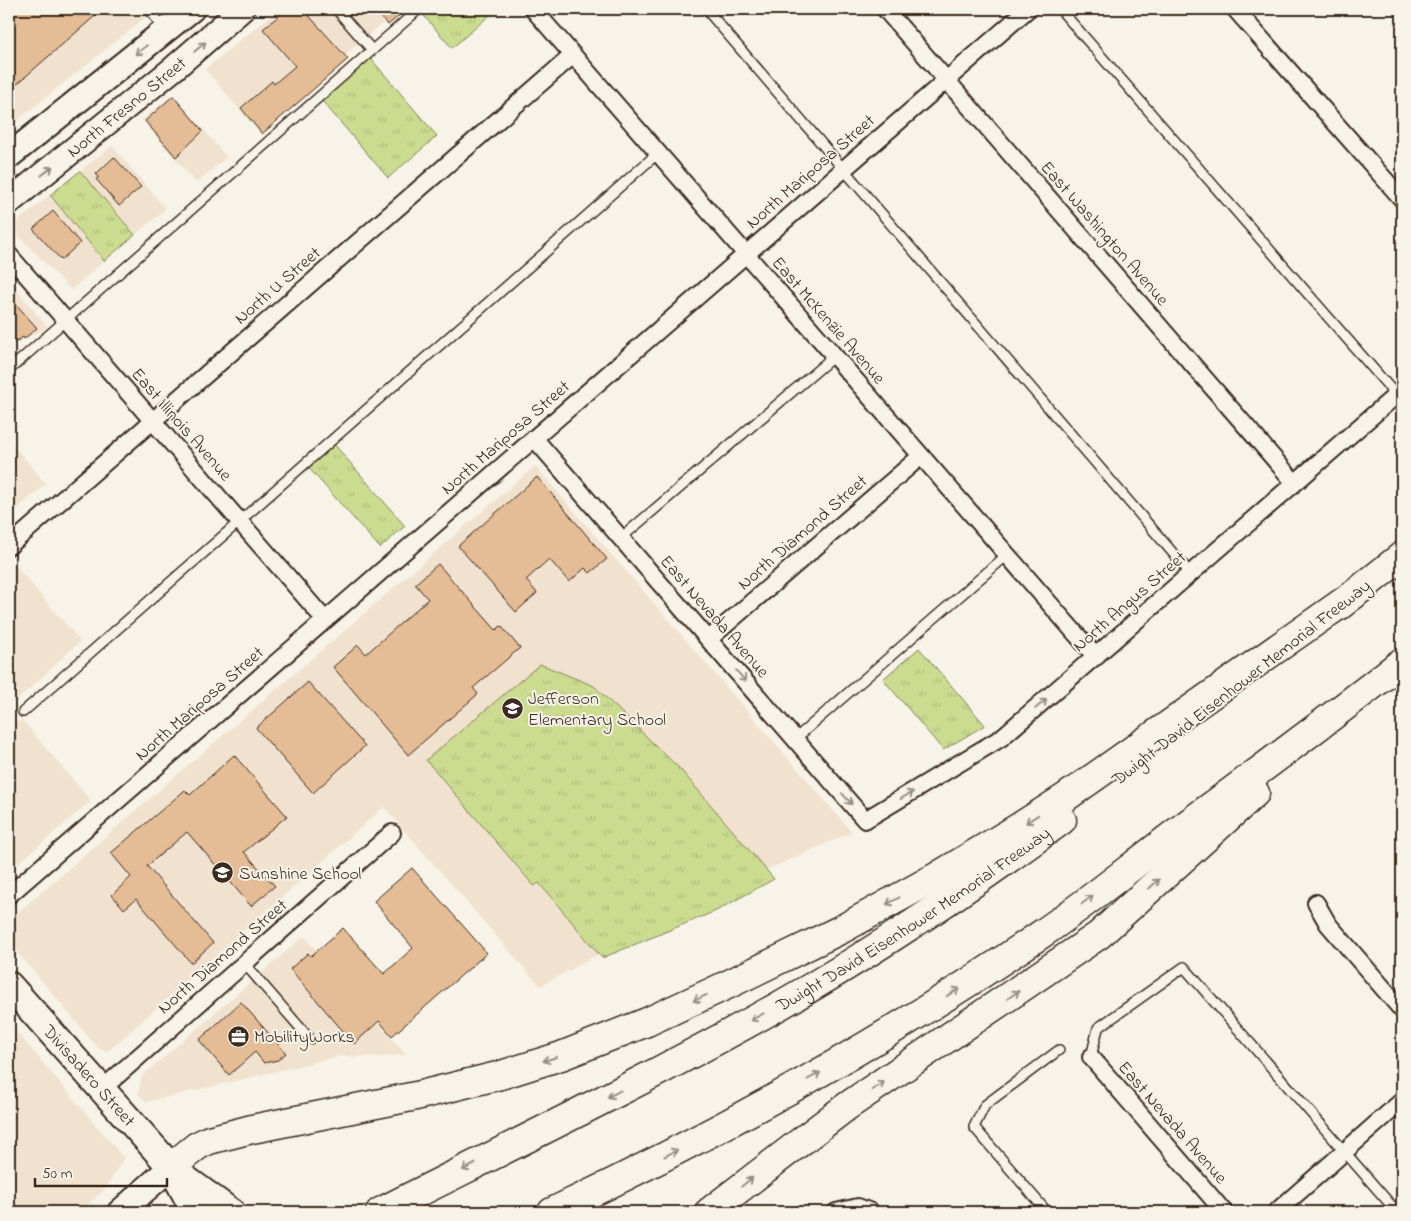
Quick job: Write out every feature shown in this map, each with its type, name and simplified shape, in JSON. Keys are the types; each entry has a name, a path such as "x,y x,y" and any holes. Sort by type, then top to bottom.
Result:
{"highway":[{"name":"Dwight David Eisenhower Memorial Freeway","path":"380,1212 594,1104 778,1006 887,940 1007,860 1136,765 1402,556"},
{"path":"171,1167 197,1146 209,1140 252,1129 416,1096 501,1075 561,1056 647,1022 727,985 902,896 1016,829 1073,792 1353,595"},
{"path":"566,1212 628,1176 854,1054 1033,939 1402,662"},
{"path":"709,1212 846,1107 1099,935 1380,679"},
{"path":"552,1212 628,1176"}],"main road":[{"name":"North Fresno Street","path":"9,156 192,9"},
{"name":"North Fresno Street","path":"9,202 173,69 242,9"},
{"name":"Divisadero Street","path":"9,985 171,1167 231,1210"},
{"name":"Divisadero Street","path":"171,1167 195,1212"},
{"path":"120,1212 171,1167"}],"street":[{"name":"East McKenzie Avenue","path":"533,9 1096,657"},
{"name":"East Washington Avenue","path":"884,9 1295,483"},
{"name":"North Mariposa Street","path":"9,895 1028,9"},
{"path":"1235,9 1402,200"},
{"name":"North U Street","path":"9,546 573,55"},
{"name":"East Illinois Avenue","path":"9,255 153,419 239,522 325,620"},
{"name":"North Angus Street","path":"865,820 1001,738 1399,392"},
{"name":"East Nevada Avenue","path":"534,438 865,820"},
{"name":"North Diamond Street","path":"709,639 921,456"},
{"name":"North Diamond Street","path":"102,1089 392,833"},
{"path":"1316,903 1328,924 1402,1010"},
{"name":"East Nevada Avenue","path":"1091,1057 1224,1212"},
{"path":"1276,1212 1402,1101"},
{"path":"836,1212 864,1210"}],"lane":[{"path":"149,9 166,30"},
{"path":"336,9 372,50"},
{"path":"9,370 419,9"},
{"path":"706,9 1191,574"},
{"path":"1060,9 1399,392"},
{"path":"23,712 658,153"},
{"path":"622,538 834,356"},
{"path":"795,739 1007,555"},
{"path":"244,963 310,1039"},
{"path":"1091,1057 1098,1028 1184,967 1397,1212"},
{"path":"1047,1212 974,1127 985,1105 1059,1050"}],"shaded area":[{"path":"9,9 156,9 9,127"},
{"path":"279,9 399,9 257,130 205,69"},
{"path":"173,94 227,157 196,183 142,120"},
{"path":"112,146 166,209 135,235 80,171"},
{"path":"50,195 104,261 71,290 18,235 17,222"},
{"path":"9,281 48,327 9,347"},
{"path":"9,440 46,484 10,515 9,514"},
{"path":"535,466 852,832 701,899 540,986 384,807 108,1051 99,1049 9,942 9,920"},
{"path":"15,565 80,641 9,708 9,570"},
{"path":"22,720 91,801 9,871 9,725"},
{"path":"304,936 405,1054 384,1057 341,1056 146,1102 138,1094 142,1076"},
{"path":"9,1023 124,1158 105,1189 79,1212 9,1212"}],"green space":[{"path":"418,9 497,9 452,48"},
{"path":"366,53 437,136 388,178 317,95"},
{"path":"80,171 135,235 104,261 50,195"},
{"path":"333,443 405,526 380,548 307,466"},
{"path":"919,648 985,725 943,750 883,679"},
{"path":"540,664 594,686 680,769 774,879 716,911 602,958 539,883 534,886 426,760"}],"building":[{"path":"9,9 103,9 9,91"},
{"path":"287,9 303,9 348,59 262,134 241,108 272,81 274,84 295,66 263,29"},
{"path":"373,9 407,9 388,25"},
{"path":"173,96 203,131 176,157 145,121"},
{"path":"114,157 141,187 119,206 96,179 99,177 96,174"},
{"path":"53,211 80,243 61,260 33,229"},
{"path":"9,296 37,328 24,339 23,337 16,342 9,334"},
{"path":"537,477 607,559 590,573 585,568 569,582 549,559 526,580 537,593 516,612 458,546"},
{"path":"438,564 496,630 501,626 520,648 473,688 478,694 408,755 333,667 358,645 366,654 428,599 415,584"},
{"path":"308,682 365,746 313,793 256,728"},
{"path":"234,755 287,816 244,852 275,886 251,906 187,832 147,866 213,943 191,963 136,899 124,909 112,895 131,877 111,853 185,790 190,795"},
{"path":"412,868 487,953 392,1036 379,1021 354,1044 290,969 308,953 311,956 343,928 384,974 413,948 374,901"},
{"path":"241,1002 286,1053 278,1060 264,1063 255,1052 229,1075 199,1040"}],"place":[{"name":"Jefferson Elementary School","path":"512,708"},
{"name":"Sunshine School","path":"223,873"},
{"name":"MobilityWorks","path":"238,1036"}]}
